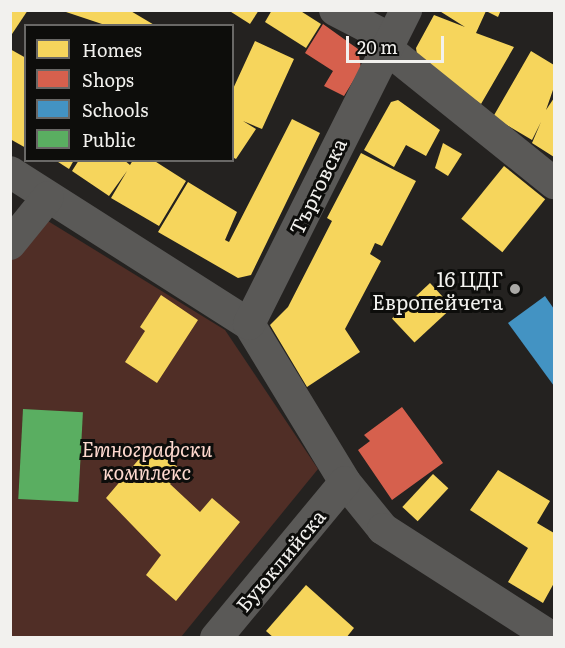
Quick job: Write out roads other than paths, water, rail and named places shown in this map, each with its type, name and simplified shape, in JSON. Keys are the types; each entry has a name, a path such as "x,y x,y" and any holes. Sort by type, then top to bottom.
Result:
{"street":[{"name":"Търговска","path":"249,324 406,10"},
{"path":"336,11 388,44 420,79 555,183"},
{"path":"10,172 249,324 345,482 383,529 553,638"},
{"path":"10,244 48,197"},
{"name":"Буюклийска","path":"216,638 345,482"}],"place":[{"name":"16 ЦДГ Европейчета","path":"515,289"}],"park label":[{"name":"Етнографски комплекс","path":"147,460"}]}
